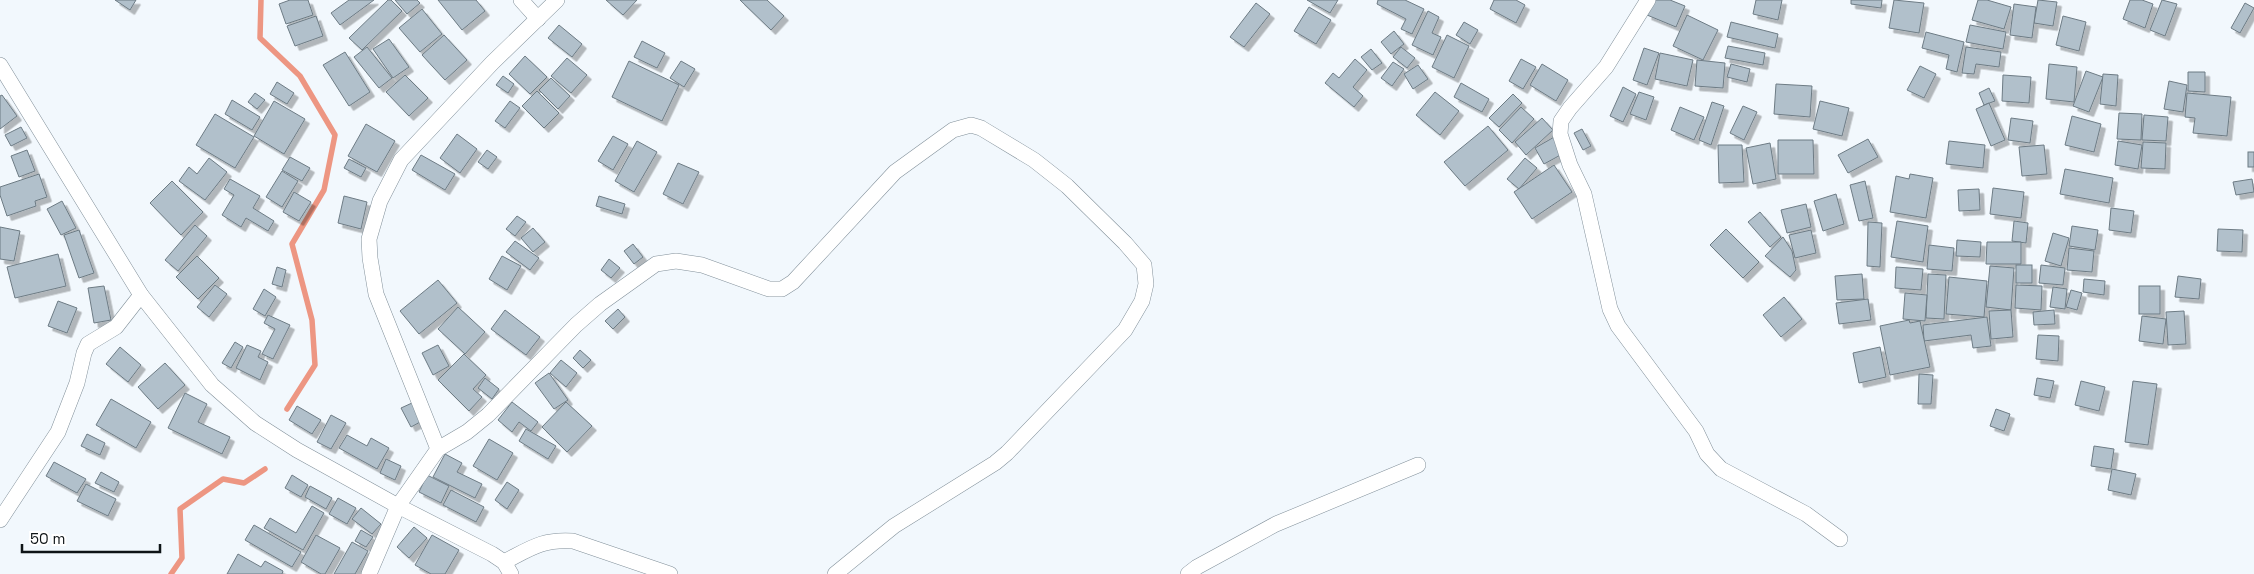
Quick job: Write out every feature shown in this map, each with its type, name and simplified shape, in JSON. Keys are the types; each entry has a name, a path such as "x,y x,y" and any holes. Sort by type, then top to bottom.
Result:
{"street":[{"path":"522,0 538,19"},
{"path":"438,449 376,294 369,239 380,201 401,160 492,63 557,0"},
{"path":"1648,0 1606,67 1561,121 1560,134 1570,165 1584,194 1610,309 1618,326 1696,431 1707,454 1721,469 1806,514 1840,539"},
{"path":"0,65 140,295 212,386 255,423 298,450 398,506 492,554 507,568 541,543 557,540 573,541 670,574"},
{"path":"369,574 398,506 438,449 466,432 488,415 576,325 600,304 656,264 676,261 702,265 769,289 782,289 793,282 895,172 953,130 971,126 981,128 1034,160 1067,186 1125,243 1144,265 1146,284 1142,301 1125,330 1007,453 894,526 835,574"},
{"path":"0,520 58,432 77,383 88,344 116,327 140,295"},
{"path":"1188,574 1197,567 1276,524 1418,465"}],"building":[{"path":"115,0 136,0 130,10"},
{"path":"290,0 308,0 313,15 286,24 279,4"},
{"path":"349,0 374,0 340,25 331,13"},
{"path":"388,0 391,0 402,11 362,50 349,38"},
{"path":"395,0 417,0 420,3 407,14"},
{"path":"438,0 476,0 485,11 462,30"},
{"path":"606,0 637,0 623,15"},
{"path":"740,0 767,0 784,16 771,30"},
{"path":"1307,0 1338,0 1330,13"},
{"path":"1378,0 1405,0 1424,9 1412,34 1401,29 1406,19 1377,4"},
{"path":"1494,0 1516,0 1525,5 1516,23 1490,9"},
{"path":"1653,0 1670,0 1685,6 1676,27 1647,15"},
{"path":"1756,0 1782,0 1778,20 1753,14"},
{"path":"1851,0 1882,0 1881,8 1851,4"},
{"path":"1894,0 1924,3 1919,33 1889,28"},
{"path":"1978,0 1987,0 2011,7 2004,29 1972,20"},
{"path":"2038,0 2057,2 2053,26 2034,23"},
{"path":"2130,0 2142,0 2153,4 2145,28 2123,19"},
{"path":"2162,0 2177,4 2165,36 2150,30"},
{"path":"1256,3 1270,14 1244,47 1230,37"},
{"path":"2245,3 2254,8 2240,33 2231,28"},
{"path":"2014,4 2036,7 2032,38 2010,35"},
{"path":"1309,7 1331,20 1316,44 1294,31"},
{"path":"422,9 442,34 420,52 399,28"},
{"path":"1428,11 1439,17 1432,33 1441,37 1433,55 1412,45"},
{"path":"1687,15 1718,30 1703,60 1673,46"},
{"path":"316,16 323,36 295,46 287,26"},
{"path":"2063,16 2086,22 2079,51 2056,45"},
{"path":"1464,22 1478,30 1470,44 1456,35"},
{"path":"1731,22 1778,34 1775,48 1727,37"},
{"path":"559,25 582,44 572,57 548,38"},
{"path":"1970,25 2006,32 2003,49 1966,42"},
{"path":"1394,31 1404,44 1391,54 1381,42"},
{"path":"1926,32 1964,42 1957,72 1946,69 1949,55 1922,48"},
{"path":"444,35 467,60 445,80 422,55"},
{"path":"1447,35 1469,46 1454,78 1432,67"},
{"path":"389,39 409,67 393,78 373,49"},
{"path":"642,41 665,53 657,68 634,57"},
{"path":"1728,46 1765,53 1763,65 1725,58"},
{"path":"367,47 392,78 379,88 354,57"},
{"path":"1401,47 1415,58 1407,68 1393,57"},
{"path":"1966,47 2001,52 1999,67 1976,64 1974,74 1962,73"},
{"path":"1644,48 1659,53 1647,85 1633,80"},
{"path":"1371,49 1382,63 1372,70 1361,57"},
{"path":"345,52 370,92 349,106 323,65"},
{"path":"1660,53 1693,60 1687,86 1655,79"},
{"path":"525,56 547,77 530,94 509,74"},
{"path":"567,58 587,75 571,93 551,76"},
{"path":"1355,59 1367,70 1353,87 1363,96 1354,107 1325,83 1333,73 1339,78"},
{"path":"1521,59 1536,67 1523,89 1509,81"},
{"path":"1697,60 1725,63 1723,88 1695,86"},
{"path":"629,61 679,85 662,121 612,97"},
{"path":"681,61 695,69 684,87 670,78"},
{"path":"1393,62 1404,69 1392,86 1381,78"},
{"path":"1542,64 1568,80 1556,101 1530,85"},
{"path":"1731,64 1750,69 1747,82 1727,77"},
{"path":"2049,64 2077,67 2074,102 2046,99"},
{"path":"1418,65 1428,79 1413,89 1404,74"},
{"path":"1920,66 1936,74 1924,98 1907,90"},
{"path":"2086,71 2103,77 2089,112 2073,106"},
{"path":"2188,72 2205,72 2205,92 2188,91"},
{"path":"2103,74 2118,75 2116,106 2100,104"},
{"path":"405,75 428,98 409,116 386,92"},
{"path":"2003,75 2031,77 2029,103 2002,101"},
{"path":"503,76 514,84 508,93 496,85"},
{"path":"551,78 570,96 558,109 539,90"},
{"path":"2169,81 2187,85 2183,112 2164,109"},
{"path":"277,82 294,93 287,104 270,94"},
{"path":"1461,83 1489,99 1482,112 1454,97"},
{"path":"1776,84 1812,86 1810,117 1774,114"},
{"path":"1623,87 1636,94 1623,122 1610,116"},
{"path":"1989,88 1995,101 1984,105 1979,93"},
{"path":"537,91 559,113 544,128 522,106"},
{"path":"1435,92 1459,111 1440,135 1416,115"},
{"path":"1639,92 1654,97 1646,120 1630,114"},
{"path":"255,93 265,100 257,109 248,102"},
{"path":"2187,93 2231,97 2227,136 2193,133 2195,118 2185,117"},
{"path":"1513,94 1522,103 1499,127 1489,118"},
{"path":"2,95 17,116 0,129 0,96"},
{"path":"232,100 260,117 252,130 225,114"},
{"path":"274,101 305,119 284,154 254,136"},
{"path":"510,101 520,108 505,128 495,121"},
{"path":"1820,101 1849,108 1842,136 1813,129"},
{"path":"1712,102 1724,106 1711,145 1699,140"},
{"path":"1989,103 2005,140 1991,146 1976,109"},
{"path":"1743,106 1757,112 1744,140 1730,133"},
{"path":"1521,107 1534,119 1512,143 1499,130"},
{"path":"1680,107 1704,117 1694,140 1671,130"},
{"path":"2119,113 2142,114 2141,140 2117,139"},
{"path":"215,114 254,137 235,168 196,145"},
{"path":"2144,115 2168,117 2166,141 2142,140"},
{"path":"2072,116 2101,124 2094,152 2065,145"},
{"path":"1542,118 1553,130 1526,155 1515,142"},
{"path":"2011,118 2033,121 2030,143 2008,140"},
{"path":"366,124 395,141 377,172 348,156"},
{"path":"1488,126 1508,150 1465,186 1444,162"},
{"path":"21,127 27,138 11,146 5,135"},
{"path":"1582,129 1591,146 1583,150 1574,133"},
{"path":"457,134 477,149 460,173 440,158"},
{"path":"613,136 628,144 613,170 598,161"},
{"path":"1556,136 1566,152 1544,164 1535,148"},
{"path":"1868,139 1878,157 1848,173 1838,155"},
{"path":"1778,140 1813,140 1814,174 1778,174"},
{"path":"637,141 657,152 634,192 615,181"},
{"path":"1949,141 1985,145 1983,168 1946,164"},
{"path":"2118,141 2142,145 2138,169 2115,165"},
{"path":"2143,142 2166,143 2165,169 2141,168"},
{"path":"1770,143 1776,179 1753,184 1746,148"},
{"path":"1718,145 1742,145 1744,182 1719,183"},
{"path":"2044,145 2047,174 2022,176 2019,147"},
{"path":"27,150 35,171 19,177 11,156"},
{"path":"487,150 497,157 488,169 478,162"},
{"path":"2248,152 2254,152 2254,167 2248,167"},
{"path":"421,155 455,174 445,190 412,170"},
{"path":"290,157 310,168 302,181 282,170"},
{"path":"209,158 227,172 205,200 179,181 189,167 197,174"},
{"path":"1525,158 1537,168 1519,189 1507,179"},
{"path":"349,159 366,168 361,177 344,168"},
{"path":"678,163 699,172 683,204 663,194"},
{"path":"1554,165 1572,192 1532,219 1514,192"},
{"path":"2065,169 2113,178 2109,203 2060,194"},
{"path":"282,171 298,181 282,207 266,197"},
{"path":"39,174 47,197 35,201 36,206 7,216 0,195 0,187"},
{"path":"1910,174 1933,178 1926,218 1890,212 1896,176 1909,179"},
{"path":"230,179 260,196 253,208 274,221 268,231 246,218 241,227 222,215 234,195 224,189"},
{"path":"2252,179 2254,192 2236,195 2233,182"},
{"path":"172,181 203,212 181,235 150,203"},
{"path":"1865,181 1873,218 1859,221 1850,185"},
{"path":"1993,188 2024,192 2021,218 1990,214"},
{"path":"1979,189 1980,210 1959,211 1958,190"},
{"path":"294,192 311,202 299,221 283,212"},
{"path":"1836,194 1844,224 1823,231 1814,201"},
{"path":"344,196 367,202 361,229 338,223"},
{"path":"599,196 625,204 622,214 596,206"},
{"path":"62,201 76,228 61,235 47,209"},
{"path":"1806,204 1811,227 1787,233 1781,210"},
{"path":"2111,208 2134,211 2131,233 2109,230"},
{"path":"1760,212 1781,237 1770,247 1748,222"},
{"path":"517,216 526,222 515,236 506,229"},
{"path":"1897,221 1928,226 1923,262 1891,257"},
{"path":"2014,221 2028,223 2026,243 2012,241"},
{"path":"1868,222 1882,223 1880,267 1867,266"},
{"path":"195,225 207,236 178,271 165,260"},
{"path":"2072,226 2098,230 2095,250 2069,246"},
{"path":"0,227 20,231 14,261 0,259"},
{"path":"533,228 545,242 533,252 521,238"},
{"path":"1726,229 1759,262 1743,278 1710,245"},
{"path":"2218,229 2243,230 2242,252 2217,251"},
{"path":"79,230 94,273 79,278 64,235"},
{"path":"1811,230 1816,253 1795,258 1789,235"},
{"path":"2053,233 2069,238 2061,266 2045,261"},
{"path":"1783,237 1792,251 1796,270 1790,277 1765,256"},
{"path":"1957,240 1981,242 1980,257 1956,256"},
{"path":"515,241 539,258 530,270 506,252"},
{"path":"1987,242 2021,242 2021,264 1986,264"},
{"path":"633,244 643,257 634,264 624,251"},
{"path":"1929,245 1954,248 1952,271 1927,269"},
{"path":"2069,248 2094,251 2092,272 2067,270"},
{"path":"58,254 66,286 15,298 7,267"},
{"path":"197,256 219,278 198,299 176,277"},
{"path":"502,256 521,266 507,290 489,279"},
{"path":"609,259 620,268 611,278 601,270"},
{"path":"2016,265 2032,265 2032,283 2016,283"},
{"path":"2041,265 2065,268 2063,285 2039,283"},
{"path":"1990,266 2014,268 2011,310 1986,307"},
{"path":"277,267 286,270 282,287 272,284"},
{"path":"1896,267 1923,269 1921,290 1895,288"},
{"path":"1862,274 1864,299 1837,300 1835,276"},
{"path":"1928,274 1946,275 1944,319 1926,318"},
{"path":"2178,276 2201,279 2199,299 2175,297"},
{"path":"1949,277 1987,281 1984,317 1946,314"},
{"path":"2084,279 2105,281 2104,295 2083,292"},
{"path":"438,280 457,303 419,334 400,311"},
{"path":"215,285 227,294 209,317 197,307"},
{"path":"2016,285 2042,286 2041,310 2015,308"},
{"path":"104,286 111,320 94,323 88,288"},
{"path":"2139,286 2160,286 2160,314 2139,314"},
{"path":"2053,287 2067,289 2065,309 2050,307"},
{"path":"264,289 276,297 265,316 253,309"},
{"path":"2071,290 2082,293 2077,310 2066,307"},
{"path":"1905,293 1927,295 1925,321 1903,319"},
{"path":"1784,297 1802,319 1781,337 1763,315"},
{"path":"1868,299 1871,320 1839,324 1836,303"},
{"path":"58,301 77,308 67,333 48,326"},
{"path":"458,307 485,332 465,354 438,329"},
{"path":"618,309 625,317 613,329 605,321"},
{"path":"505,310 540,337 526,355 491,329"},
{"path":"2011,310 2013,337 1991,339 1989,311"},
{"path":"2054,310 2055,324 2034,325 2033,312"},
{"path":"2184,311 2186,344 2168,345 2166,312"},
{"path":"268,315 290,325 273,359 262,354 275,329 264,323"},
{"path":"2142,316 2166,319 2163,344 2139,341"},
{"path":"1987,317 1991,346 1973,348 1971,335 1924,341 1923,325"},
{"path":"1909,320 1910,323 1920,321 1930,367 1890,375 1880,326"},
{"path":"2038,335 2059,336 2058,361 2036,359"},
{"path":"235,342 243,347 231,368 222,363"},
{"path":"247,345 261,351 258,357 268,362 260,380 236,368"},
{"path":"438,345 449,366 433,375 422,353"},
{"path":"120,347 141,365 128,382 106,364"},
{"path":"1880,347 1886,377 1859,383 1853,353"},
{"path":"580,350 591,360 583,368 573,358"},
{"path":"464,354 486,375 473,389 482,397 469,411 438,380"},
{"path":"561,360 577,373 566,387 550,373"},
{"path":"165,363 185,385 158,409 138,387"},
{"path":"549,373 568,400 554,409 535,383"},
{"path":"1919,374 1933,375 1931,404 1918,404"},
{"path":"485,378 499,389 492,399 478,388"},
{"path":"2037,378 2054,381 2050,398 2034,395"},
{"path":"2081,381 2105,387 2099,411 2075,405"},
{"path":"2133,381 2157,384 2148,445 2125,442"},
{"path":"185,393 207,404 198,422 230,437 222,454 168,428"},
{"path":"111,399 151,422 136,448 96,425"},
{"path":"512,402 538,422 531,431 519,422 512,432 498,420"},
{"path":"566,402 592,426 567,452 542,427"},
{"path":"412,403 422,421 411,427 401,408"},
{"path":"297,406 321,420 312,434 289,420"},
{"path":"1996,409 2010,414 2004,431 1990,426"},
{"path":"331,415 346,423 331,449 317,442"},
{"path":"526,429 556,446 548,459 519,441"},
{"path":"87,434 105,443 100,455 81,446"},
{"path":"347,435 367,446 371,438 389,448 377,469 339,448"},
{"path":"489,439 513,453 497,480 473,466"},
{"path":"2094,446 2114,449 2111,469 2091,466"},
{"path":"445,454 462,463 457,472 482,484 475,498 433,477"},
{"path":"386,459 401,466 395,480 380,473"},
{"path":"54,462 86,479 77,493 46,476"},
{"path":"2112,469 2136,474 2131,495 2108,490"},
{"path":"101,472 119,482 114,492 95,483"},
{"path":"292,475 308,485 301,497 285,488"},
{"path":"427,475 449,486 441,503 419,492"},
{"path":"507,482 519,490 507,509 495,500"},
{"path":"86,484 116,499 108,516 77,501"},
{"path":"310,486 332,498 326,509 305,497"},
{"path":"451,490 484,507 476,522 443,505"},
{"path":"338,498 356,508 347,524 329,514"},
{"path":"312,506 324,513 303,550 264,528 270,518 296,533"},
{"path":"361,508 381,524 372,534 352,519"},
{"path":"254,525 301,552 292,567 245,540"},
{"path":"414,527 427,538 409,558 397,547"},
{"path":"361,530 373,537 366,547 355,541"},
{"path":"316,535 340,548 325,574 321,574 301,562"},
{"path":"432,535 459,550 445,574 431,574 415,565"},
{"path":"352,542 368,551 355,574 334,574"},
{"path":"238,554 261,567 265,561 283,571 282,574 227,574"}],"waterway":[{"path":"261,0 260,38 300,76 335,135 324,190 292,244 312,320 315,365 287,409"},
{"path":"171,574 182,558 180,509 223,479 244,483 265,469"}]}
